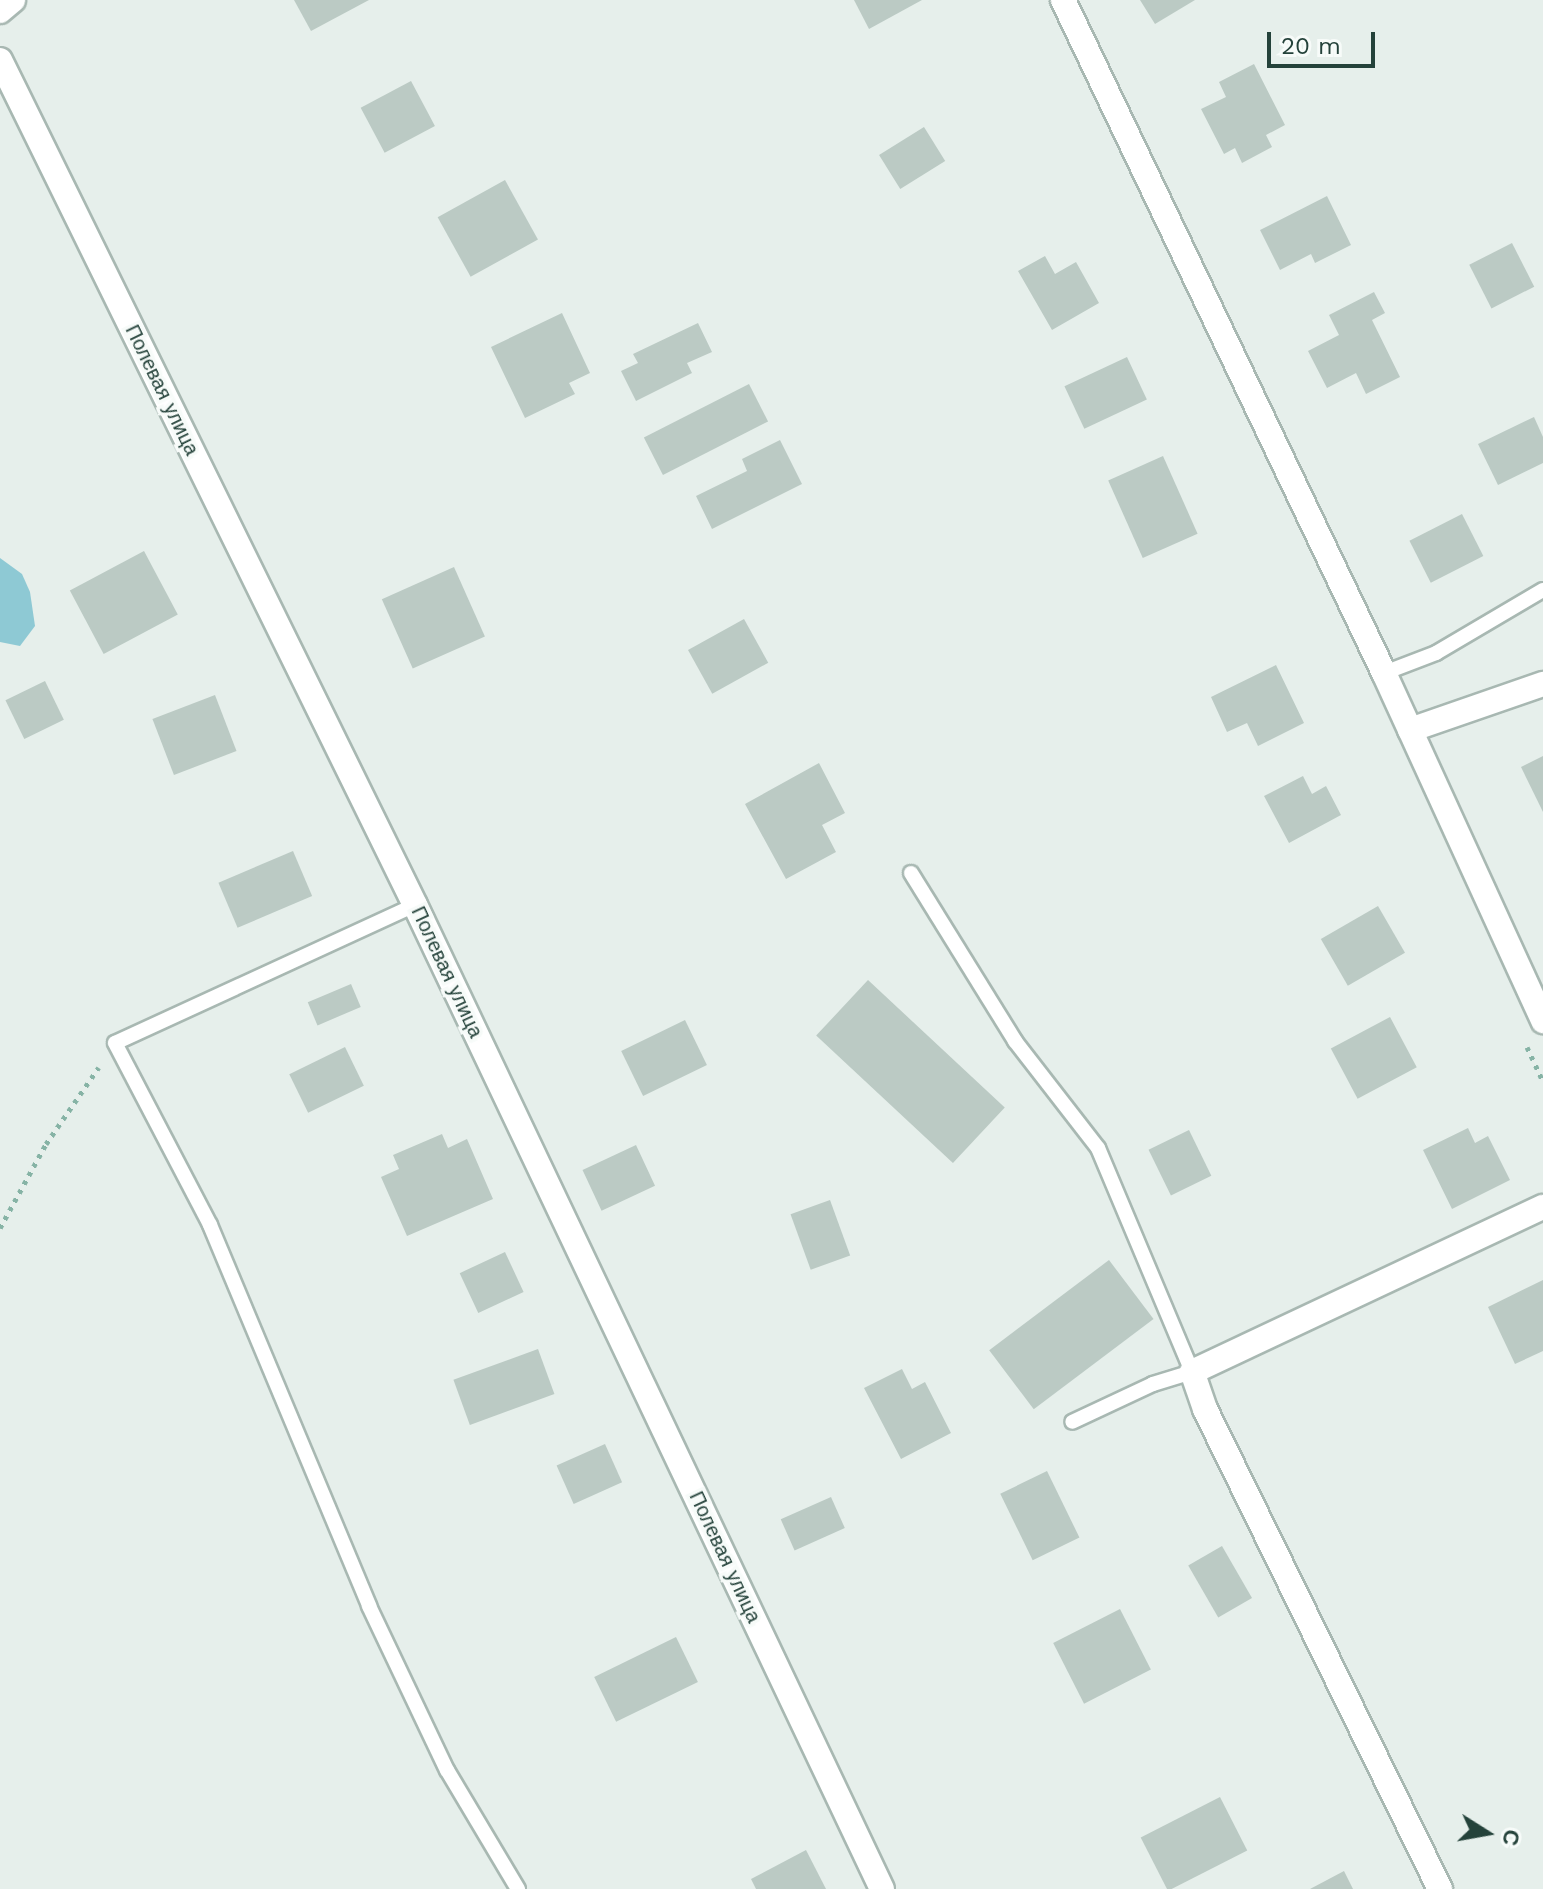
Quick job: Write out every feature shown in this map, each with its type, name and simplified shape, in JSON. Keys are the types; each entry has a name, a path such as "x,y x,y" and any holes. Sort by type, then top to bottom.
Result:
{"street":[{"path":"0,11 13,0"},
{"path":"1063,0 1384,673 1543,1021"},
{"name":"Полевая улица","path":"0,60 415,905 882,1889"},
{"path":"1410,730 1543,684"},
{"path":"1440,1889 1205,1409 1192,1372 1543,1207"}],"lane":[{"path":"1384,673 1436,653 1543,590"},
{"path":"911,873 1015,1041 1098,1148 1192,1372 1153,1384 1072,1422"},
{"path":"415,905 115,1043 210,1225 414,1702 478,1829 518,1889"}],"path":[{"path":"0,1228 46,1144 115,1043"}],"water":[{"path":"0,558 22,574 30,592 35,626 20,646 0,642"}],"building":[{"path":"294,0 369,0 311,31"},
{"path":"854,0 922,0 869,29"},
{"path":"1140,0 1195,0 1155,24"},
{"path":"1254,64 1285,125 1266,135 1272,147 1242,163 1235,148 1224,154 1201,109 1226,97 1219,82"},
{"path":"411,81 435,126 385,153 361,108"},
{"path":"924,127 945,161 900,189 879,155"},
{"path":"505,180 538,239 471,277 438,217"},
{"path":"1327,196 1351,245 1315,263 1311,254 1280,270 1260,230"},
{"path":"1512,243 1534,287 1491,308 1469,265"},
{"path":"1045,256 1055,274 1076,262 1099,303 1052,330 1018,271"},
{"path":"1374,292 1385,313 1372,320 1400,377 1366,394 1356,373 1327,388 1308,351 1339,335 1329,315"},
{"path":"562,313 590,373 569,383 575,394 525,418 491,347"},
{"path":"698,323 712,352 687,363 692,373 636,401 621,371 638,363 633,354"},
{"path":"1127,357 1147,400 1084,429 1064,386"},
{"path":"749,384 768,421 663,475 644,438"},
{"path":"1534,417 1543,437 1543,463 1498,485 1478,444"},
{"path":"780,440 802,484 712,529 696,496 747,471 742,459"},
{"path":"1163,456 1198,534 1143,558 1108,480"},
{"path":"1462,514 1483,556 1431,583 1409,541"},
{"path":"144,551 178,615 104,654 70,590"},
{"path":"454,567 485,636 413,669 382,599"},
{"path":"744,619 768,663 712,694 688,650"},
{"path":"1276,665 1304,723 1258,746 1247,723 1227,732 1211,697"},
{"path":"45,681 64,720 24,739 5,700"},
{"path":"215,695 237,751 174,775 152,719"},
{"path":"1543,756 1543,812 1521,767"},
{"path":"819,763 845,813 822,825 836,852 786,879 745,804"},
{"path":"1303,776 1312,794 1326,786 1341,815 1289,843 1264,796"},
{"path":"293,851 312,896 238,928 218,883"},
{"path":"1378,906 1405,953 1348,986 1321,939"},
{"path":"868,980 1005,1108 953,1163 816,1036"},
{"path":"351,984 361,1007 318,1025 308,1002"},
{"path":"1390,1017 1417,1067 1358,1099 1331,1048"},
{"path":"685,1020 707,1065 643,1096 621,1051"},
{"path":"345,1047 364,1086 308,1113 289,1074"},
{"path":"1468,1128 1475,1143 1488,1136 1510,1180 1452,1209 1423,1150"},
{"path":"1189,1130 1211,1176 1171,1196 1149,1150"},
{"path":"442,1134 448,1148 467,1139 493,1199 407,1236 381,1177 399,1169 393,1155"},
{"path":"636,1145 655,1186 602,1211 583,1170"},
{"path":"830,1200 850,1255 811,1270 791,1214"},
{"path":"505,1252 524,1292 478,1313 460,1273"},
{"path":"1109,1260 1154,1319 1034,1409 989,1350"},
{"path":"1543,1280 1543,1351 1515,1364 1488,1307"},
{"path":"538,1349 554,1394 470,1425 453,1380"},
{"path":"902,1369 912,1389 925,1382 951,1433 901,1459 864,1388"},
{"path":"605,1444 622,1482 574,1504 557,1466"},
{"path":"1047,1471 1079,1538 1033,1560 1000,1494"},
{"path":"831,1497 845,1528 795,1550 781,1519"},
{"path":"1222,1546 1252,1598 1218,1617 1188,1566"},
{"path":"1120,1609 1151,1670 1084,1704 1053,1643"},
{"path":"676,1637 698,1682 616,1722 594,1677"},
{"path":"1220,1797 1247,1850 1167,1889 1141,1837"},
{"path":"806,1850 826,1889 756,1889 751,1879"},
{"path":"1344,1871 1353,1889 1310,1889"}]}
